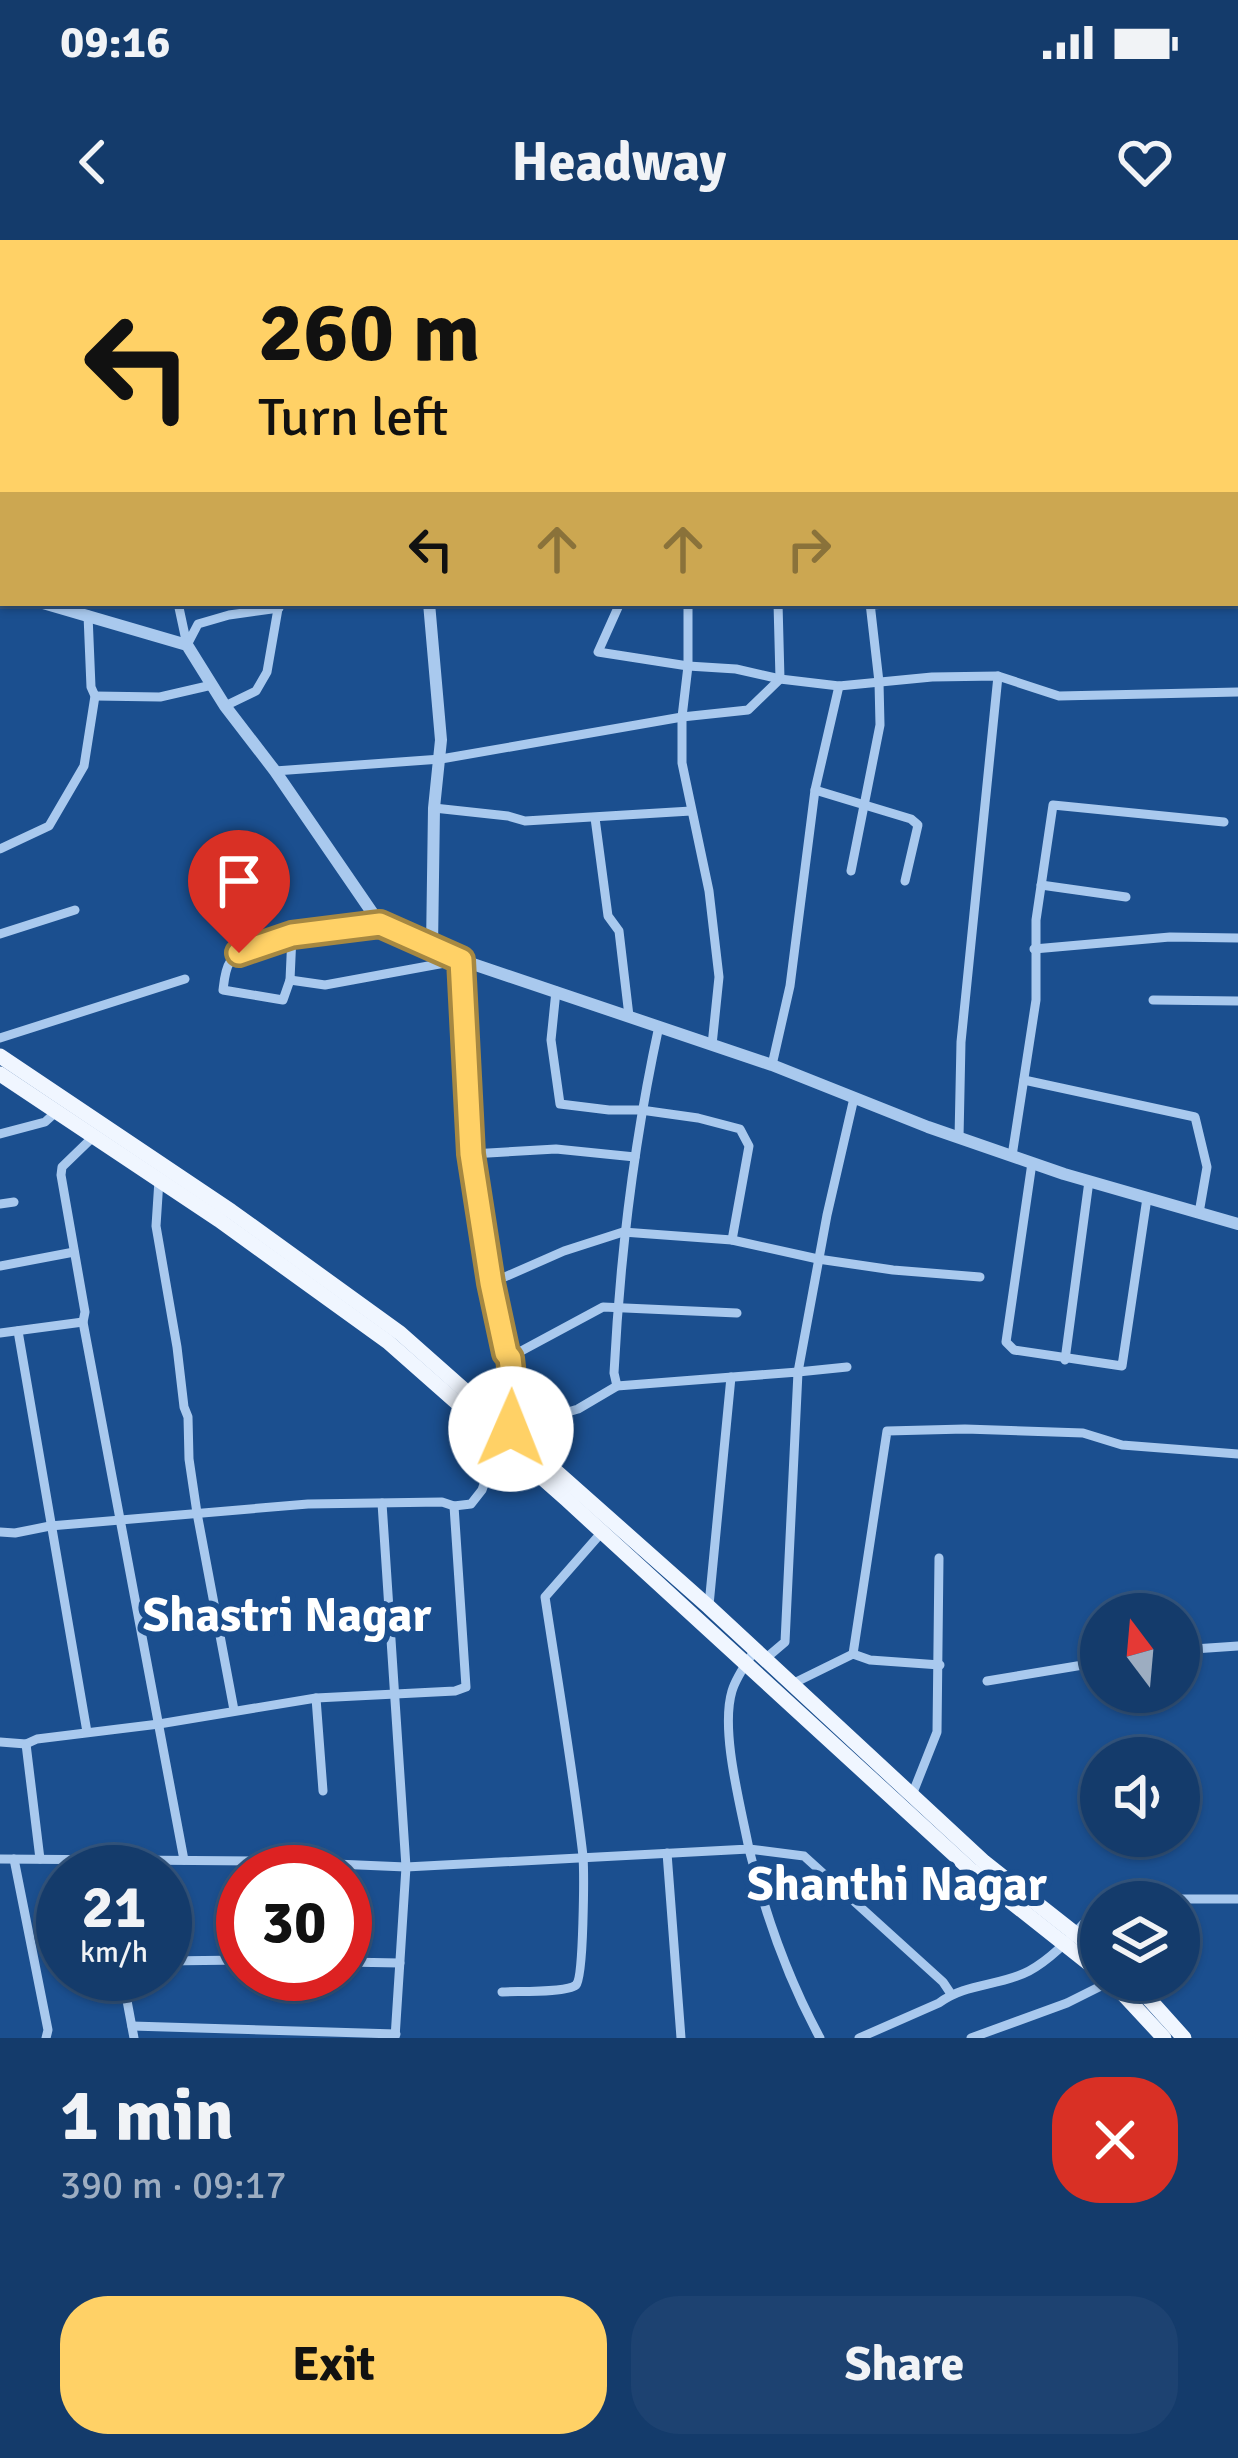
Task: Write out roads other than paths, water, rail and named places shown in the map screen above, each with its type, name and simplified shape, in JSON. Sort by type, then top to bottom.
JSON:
[{"type":"main road","points":[[0,1056],[231,1211],[400,1333],[602,1532],[792,1684],[1080,1950]]},
{"type":"main road","points":[[0,1074],[388,1342],[505,1434],[709,1607],[972,1871],[1080,1944]]},
{"type":"main road","points":[[1130,2001],[1164,2038]]},
{"type":"main road","points":[[1151,2001],[1184,2038]]},
{"type":"street","points":[[54,606],[187,645]]},
{"type":"street","points":[[179,606],[187,645],[224,706],[275,771],[380,924]]},
{"type":"street","points":[[187,645],[198,624],[274,606]]},
{"type":"street","points":[[224,706],[256,691],[267,672],[279,606]]},
{"type":"street","points":[[429,606],[441,759],[434,808],[432,947]]},
{"type":"street","points":[[618,606],[598,652],[839,686],[932,676],[998,676],[1059,696],[1238,692]]},
{"type":"street","points":[[688,606],[682,763],[709,891],[718,977],[712,1045]]},
{"type":"street","points":[[275,771],[441,759],[682,716],[748,710],[780,679],[778,606]]},
{"type":"street","points":[[850,871],[880,725],[870,606]]},
{"type":"street","points":[[0,849],[49,826],[84,766],[95,696],[88,615]]},
{"type":"street","points":[[959,1138],[961,1042],[998,676]]},
{"type":"street","points":[[95,696],[160,697],[212,686]]},
{"type":"street","points":[[772,1065],[790,986],[814,790],[839,686]]},
{"type":"street","points":[[814,790],[918,825],[904,881]]},
{"type":"street","points":[[1012,1156],[1036,1000],[1034,949],[1053,805],[1224,823]]},
{"type":"street","points":[[434,808],[525,821],[691,811]]},
{"type":"street","points":[[596,818],[608,916],[619,931],[629,1016]]},
{"type":"street","points":[[1041,885],[1126,897]]},
{"type":"street","points":[[0,934],[75,910]]},
{"type":"street","points":[[292,935],[290,980],[283,1000],[223,989],[230,962],[239,953],[292,935],[380,924],[461,960],[772,1065],[959,1138],[1238,1224]]},
{"type":"street","points":[[1034,949],[1170,937],[1238,938]]},
{"type":"street","points":[[290,980],[325,985],[461,960]]},
{"type":"street","points":[[0,1532],[308,1504],[442,1502],[454,1506],[470,1504],[482,1490],[505,1434],[514,1393],[471,1154],[461,960]]},
{"type":"street","points":[[0,1037],[185,979]]},
{"type":"street","points":[[556,991],[551,1040],[560,1104],[641,1110],[740,1129],[748,1146],[732,1240]]},
{"type":"street","points":[[1153,1000],[1238,1001]]},
{"type":"street","points":[[617,1386],[623,1232],[659,1026]]},
{"type":"street","points":[[1024,1080],[1195,1117],[1207,1167],[1199,1213]]},
{"type":"street","points":[[820,2038],[806,2014],[762,1900],[748,1849],[729,1713],[732,1689],[755,1657],[784,1642],[798,1372],[854,1098]]},
{"type":"street","points":[[0,1134],[44,1122],[56,1112]]},
{"type":"street","points":[[94,1136],[62,1167],[83,1322],[181,1845]]},
{"type":"street","points":[[471,1154],[556,1149],[634,1157]]},
{"type":"street","points":[[1031,1162],[1006,1342],[1014,1350],[1117,1367],[1123,1364],[1148,1198]]},
{"type":"street","points":[[159,1180],[156,1226],[188,1417],[197,1513],[234,1710]]},
{"type":"street","points":[[1064,1360],[1089,1181]]},
{"type":"street","points":[[0,1204],[14,1202]]},
{"type":"street","points":[[491,1283],[623,1232],[732,1240],[818,1259],[980,1277]]},
{"type":"street","points":[[0,1267],[74,1252]]},
{"type":"street","points":[[510,1358],[603,1307],[737,1313]]},
{"type":"street","points":[[0,1333],[83,1322]]},
{"type":"street","points":[[17,1330],[87,1732]]},
{"type":"street","points":[[505,1434],[578,1409],[617,1386],[847,1367]]},
{"type":"street","points":[[709,1607],[731,1377]]},
{"type":"street","points":[[853,1654],[886,1431],[1083,1433],[1123,1444],[1238,1454]]},
{"type":"street","points":[[127,2001],[133,2032],[395,2036],[406,1867],[382,1503]]},
{"type":"street","points":[[0,1742],[26,1744],[316,1698],[466,1687],[454,1506]]},
{"type":"street","points":[[502,1992],[560,1990],[578,1982],[583,1858],[545,1598],[602,1532]]},
{"type":"street","points":[[912,1795],[937,1732],[940,1558]]},
{"type":"street","points":[[1200,1649],[1238,1646]]},
{"type":"street","points":[[792,1684],[853,1654],[870,1660],[940,1665]]},
{"type":"street","points":[[987,1681],[1080,1666]]},
{"type":"street","points":[[316,1698],[323,1791]]},
{"type":"street","points":[[26,1744],[38,1845]]},
{"type":"street","points":[[192,1860],[406,1867],[748,1849],[804,1856],[951,1994]]},
{"type":"street","points":[[667,1853],[681,2038]]},
{"type":"street","points":[[0,1859],[36,1859]]},
{"type":"street","points":[[14,1859],[46,2038]]},
{"type":"street","points":[[1200,1899],[1238,1899]]},
{"type":"street","points":[[859,2038],[951,1994],[1028,1972],[1080,1928]]},
{"type":"street","points":[[372,1962],[400,1963]]},
{"type":"street","points":[[971,2038],[1080,1995]]},
{"type":"district","name":"Shastri Nagar","points":[[287,1614]]},
{"type":"district","name":"Shanthi Nagar","points":[[897,1883]]}]
